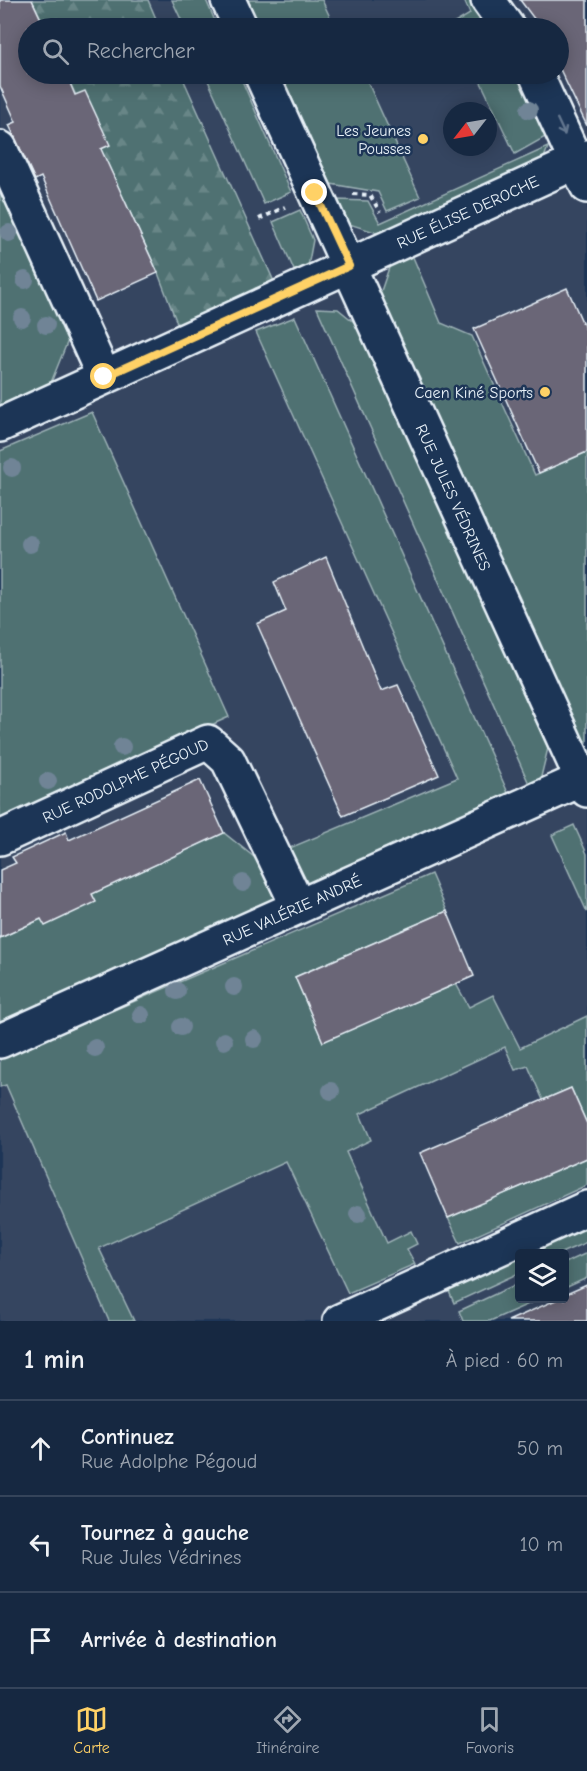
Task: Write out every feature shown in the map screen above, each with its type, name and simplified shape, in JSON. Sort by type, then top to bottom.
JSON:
[{"type":"street","points":[[228,0],[236,18]]},
{"type":"street","points":[[488,0],[501,18]]},
{"type":"street","name":"RUE JULES VÉDRINES","points":[[266,84],[585,782]]},
{"type":"street","points":[[541,84],[583,168]]},
{"type":"street","points":[[0,148],[104,377]]},
{"type":"street","name":"RUE ÉLISE DEROCHE","points":[[0,425],[349,266],[583,168]]},
{"type":"street","name":"RUE RODOLPHE PÉGOUD","points":[[0,838],[208,742],[228,760],[298,906]]},
{"type":"street","name":"RUE VALÉRIE ANDRÉ","points":[[0,1041],[298,906],[585,782]]},
{"type":"street","points":[[340,1321],[587,1208]]},
{"type":"path","points":[[259,219],[315,193],[370,195],[383,216]]},
{"type":"shaded area","points":[[0,0],[587,0],[587,1321],[0,1321]]},
{"type":"green space","points":[[32,0],[148,0],[156,18],[41,18]]},
{"type":"green space","points":[[172,0],[206,0],[214,18],[180,18]]},
{"type":"green space","points":[[247,0],[322,0],[330,18],[255,18]]},
{"type":"green space","points":[[464,0],[474,0],[486,18],[463,18],[470,14]]},
{"type":"green space","points":[[71,84],[185,84],[276,286],[180,331],[158,273]]},
{"type":"green space","points":[[210,84],[243,84],[291,192],[264,204]]},
{"type":"green space","points":[[286,84],[369,84],[420,197],[387,211],[378,192],[331,184]]},
{"type":"green space","points":[[482,84],[526,84],[547,136],[515,154],[497,116],[497,102],[490,102]]},
{"type":"green space","points":[[548,147],[541,166],[384,235],[349,224],[338,200],[368,201],[380,223]]},
{"type":"green space","points":[[0,179],[71,333],[50,385],[0,407]]},
{"type":"green space","points":[[300,210],[313,240],[307,272],[297,277],[273,222]]},
{"type":"green space","points":[[410,250],[441,323],[472,336],[535,475],[587,452],[587,742],[583,740],[380,294],[393,256]]},
{"type":"green space","points":[[317,308],[338,309],[359,326],[548,748],[540,781],[530,786]]},
{"type":"green space","points":[[295,317],[509,795],[0,1024],[0,938],[41,919],[95,902],[92,894],[224,833],[259,861],[457,778],[256,332]]},
{"type":"green space","points":[[92,412],[229,717],[0,819],[0,451]]},
{"type":"green space","points":[[574,825],[587,854],[587,912],[552,835]]},
{"type":"green space","points":[[431,874],[447,911],[295,977],[323,1041],[456,984],[469,1007],[493,995],[520,1048],[587,1016],[587,1124],[571,1088],[543,1100],[528,1066],[515,1070],[505,1047],[360,1114],[371,1140],[346,1152],[387,1243],[411,1231],[417,1244],[407,1249],[415,1264],[348,1293],[286,1162],[99,1248],[134,1321],[109,1321],[6,1085],[0,1087],[0,1059]]},
{"type":"green space","points":[[587,1158],[587,1185],[460,1243],[448,1218]]},
{"type":"green space","points":[[587,1225],[587,1242],[569,1250],[537,1249]]},
{"type":"green space","points":[[587,1253],[587,1278],[569,1286],[569,1261]]},
{"type":"green space","points":[[515,1258],[515,1275],[454,1303],[448,1289]]},
{"type":"green space","points":[[515,1285],[515,1303],[531,1303],[490,1321],[463,1321],[459,1311]]},
{"type":"building","points":[[0,0],[32,0],[40,18],[18,18],[18,84],[70,84],[75,95],[85,91],[110,145],[101,149],[158,273],[96,301],[41,177],[35,180],[9,125],[16,122],[0,86]]},
{"type":"building","points":[[520,0],[587,0],[587,126],[567,84],[569,84],[569,18],[534,18]]},
{"type":"building","name":"Caen Kiné Sports","points":[[567,288],[587,333],[587,452],[539,473],[474,329]]},
{"type":"building","points":[[326,557],[381,691],[398,685],[439,775],[343,816],[257,624],[286,611],[274,582]]},
{"type":"building","points":[[200,780],[224,833],[92,894],[96,902],[45,926],[41,919],[0,938],[0,870],[16,863],[12,857],[66,832],[69,840]]},
{"type":"building","points":[[447,911],[474,976],[323,1042],[295,977]]},
{"type":"building","points":[[571,1088],[587,1124],[587,1158],[448,1218],[420,1153]]},
{"type":"building","points":[[587,1285],[587,1321],[508,1321],[549,1303],[569,1303],[569,1293]]},
{"type":"place","name":"Les Jeunes Pousses","points":[[423,139]]},
{"type":"place","name":"Caen Kiné Sports","points":[[545,392]]},
{"type":"route","points":[[104,377],[349,266],[315,193]]}]
